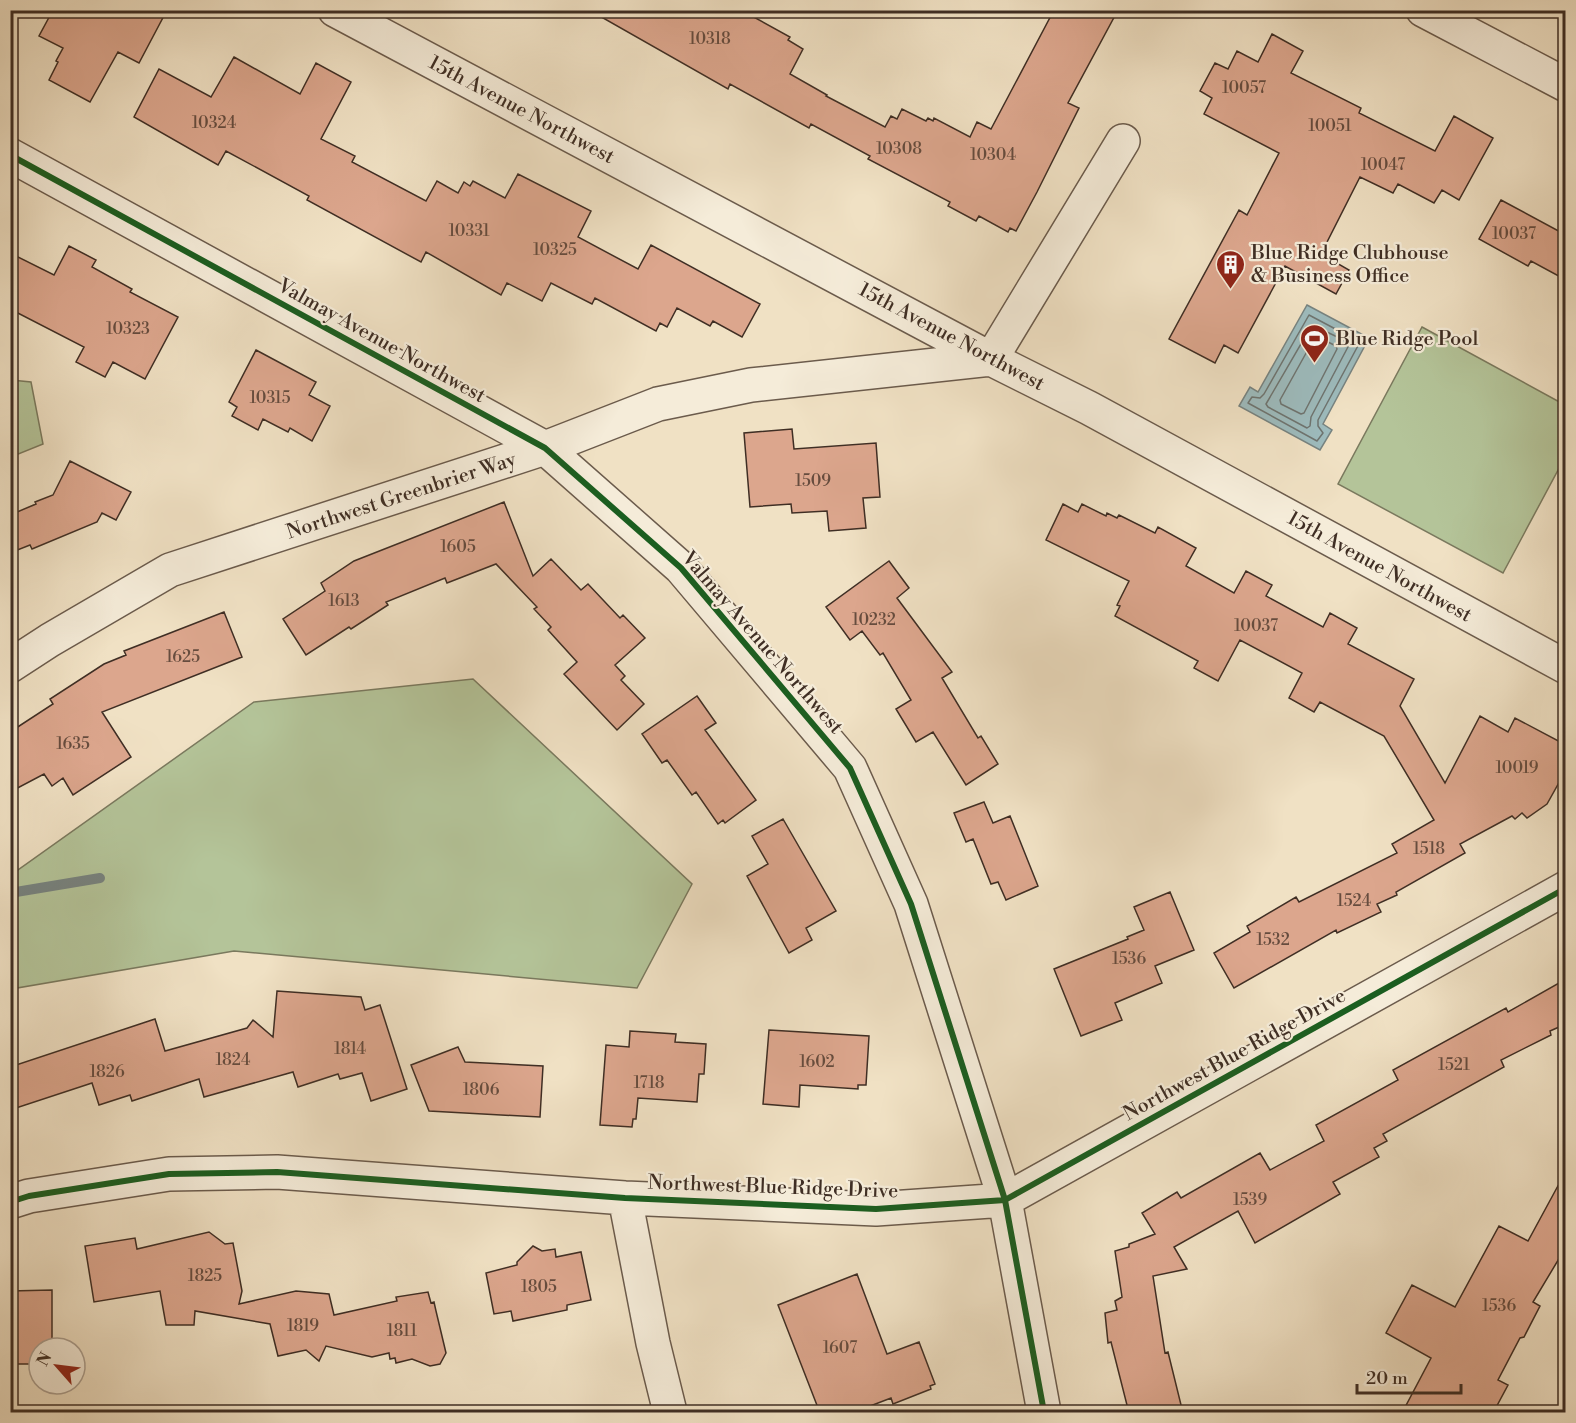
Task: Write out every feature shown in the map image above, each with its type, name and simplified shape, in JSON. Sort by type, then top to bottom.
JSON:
[{"type":"street","name":"15th Avenue Northwest","points":[[335,10],[1100,414],[1566,667]]},
{"type":"street","points":[[1423,10],[1566,86]]},
{"type":"street","points":[[992,359],[1123,141]]},
{"type":"street","name":"Valmay Avenue Northwest","points":[[10,155],[545,448],[681,568],[850,768],[911,904],[1005,1200],[1044,1413]]},
{"type":"street","name":"Northwest Greenbrier Way","points":[[10,666],[170,570],[545,448],[658,404],[751,385],[992,359]]},
{"type":"street","name":"Northwest Blue Ridge Drive","points":[[10,1202],[29,1196],[169,1174],[277,1172],[626,1198],[876,1209],[1005,1200],[1566,888]]},
{"type":"street","points":[[626,1198],[653,1342],[670,1413]]},
{"type":"green space","points":[[1422,327],[1565,405],[1565,457],[1503,573],[1338,484]]},
{"type":"green space","points":[[11,380],[31,382],[43,444],[11,457]]},
{"type":"green space","points":[[473,679],[692,884],[637,988],[234,951],[11,989],[11,875],[254,702]]},
{"type":"water","name":"Blue Ridge Pool","points":[[1307,305],[1369,338],[1323,424],[1332,430],[1320,450],[1239,406],[1250,387],[1258,392]]},
{"type":"building","points":[[53,10],[167,10],[139,63],[118,52],[90,102],[49,80],[63,48],[39,36]]},
{"type":"building","points":[[589,10],[741,10],[790,37],[788,40],[803,49],[790,74],[826,96],[885,127],[891,116],[897,119],[902,109],[926,121],[928,118],[933,121],[934,118],[970,137],[977,122],[991,129],[1054,10],[1118,10],[1068,103],[1079,108],[1016,231],[1010,228],[1008,232],[979,216],[976,221],[948,206],[950,202],[868,159],[870,156],[811,124],[809,128],[730,84],[728,89]]},
{"type":"building","points":[[1272,34],[1303,51],[1291,73],[1361,108],[1359,113],[1435,151],[1454,116],[1493,138],[1459,200],[1442,190],[1434,203],[1398,184],[1393,193],[1360,177],[1321,254],[1349,270],[1336,294],[1285,266],[1238,353],[1224,345],[1215,363],[1169,339],[1239,210],[1247,215],[1279,153],[1204,114],[1212,98],[1200,91],[1215,63],[1228,69],[1237,51],[1258,62]]},
{"type":"building","points":[[234,57],[300,94],[316,63],[351,82],[321,139],[355,156],[352,162],[426,201],[437,181],[458,193],[464,182],[470,186],[473,181],[505,198],[518,174],[591,211],[578,237],[638,269],[651,245],[760,304],[742,337],[713,321],[710,326],[677,308],[667,327],[660,323],[656,331],[595,298],[592,304],[551,283],[542,301],[507,283],[501,295],[426,252],[421,262],[307,200],[309,196],[226,151],[218,165],[134,117],[159,69],[211,97]]},
{"type":"building","points":[[1501,200],[1566,235],[1566,280],[1531,261],[1528,266],[1479,239]]},
{"type":"building","points":[[69,246],[96,260],[92,267],[132,289],[130,292],[178,317],[145,379],[113,362],[105,377],[76,362],[84,347],[10,309],[10,253],[54,275]]},
{"type":"building","points":[[256,350],[316,382],[309,395],[330,406],[312,441],[290,428],[288,432],[263,419],[258,430],[232,416],[237,407],[229,402]]},
{"type":"building","points":[[792,429],[794,449],[876,443],[880,497],[863,498],[866,528],[829,531],[827,511],[792,513],[791,504],[750,507],[744,433]]},
{"type":"building","points":[[70,461],[131,492],[116,520],[102,513],[97,522],[32,549],[30,545],[10,553],[10,515],[53,495]]},
{"type":"building","points":[[504,502],[533,576],[551,559],[581,590],[588,584],[620,618],[623,615],[645,638],[615,665],[625,676],[621,680],[644,704],[617,730],[564,674],[577,662],[548,630],[551,627],[534,609],[537,607],[496,564],[447,583],[445,578],[386,602],[388,605],[306,655],[283,619],[325,591],[321,583],[354,561]]},
{"type":"building","points":[[1063,504],[1078,512],[1082,504],[1106,516],[1107,513],[1117,518],[1119,515],[1155,533],[1158,527],[1196,548],[1186,566],[1234,593],[1246,571],[1272,585],[1266,596],[1323,627],[1330,613],[1357,628],[1348,644],[1414,679],[1400,706],[1445,783],[1480,716],[1508,732],[1515,718],[1566,745],[1566,770],[1547,804],[1527,818],[1522,813],[1515,819],[1512,816],[1460,844],[1465,853],[1396,892],[1397,895],[1377,904],[1381,912],[1337,933],[1336,930],[1234,988],[1214,953],[1250,932],[1247,926],[1296,897],[1299,902],[1397,853],[1392,844],[1434,820],[1384,736],[1320,702],[1314,712],[1289,698],[1302,673],[1240,640],[1218,681],[1194,668],[1198,661],[1115,616],[1120,606],[1117,605],[1129,581],[1046,540]]},
{"type":"building","points":[[889,561],[909,588],[897,598],[952,672],[942,678],[978,738],[981,736],[998,764],[966,785],[933,732],[916,742],[896,709],[911,700],[883,653],[880,655],[862,631],[850,640],[826,607]]},
{"type":"building","points":[[224,612],[242,657],[102,712],[131,757],[73,795],[63,778],[52,786],[44,774],[10,792],[10,732],[53,704],[50,699],[104,664],[126,655],[124,651]]},
{"type":"building","points":[[697,696],[716,723],[705,730],[756,800],[725,823],[723,820],[718,824],[696,792],[692,795],[667,760],[662,763],[642,734]]},
{"type":"building","points":[[984,802],[993,823],[1010,816],[1038,886],[1006,900],[998,882],[991,884],[973,839],[966,842],[954,813]]},
{"type":"building","points":[[783,819],[836,911],[806,928],[812,940],[789,953],[747,876],[768,864],[752,836]]},
{"type":"building","points":[[1170,892],[1194,950],[1155,966],[1162,983],[1115,1003],[1122,1020],[1081,1036],[1054,969],[1128,939],[1127,937],[1144,930],[1134,907]]},
{"type":"building","points":[[1566,979],[1566,1024],[1550,1031],[1551,1035],[1501,1060],[1504,1067],[1383,1134],[1387,1141],[1374,1148],[1379,1157],[1333,1182],[1340,1194],[1255,1243],[1238,1211],[1174,1247],[1187,1269],[1153,1276],[1165,1353],[1168,1352],[1183,1413],[1129,1413],[1111,1342],[1108,1343],[1105,1313],[1117,1310],[1115,1301],[1122,1297],[1115,1251],[1155,1234],[1142,1213],[1177,1192],[1181,1198],[1260,1153],[1270,1170],[1324,1141],[1316,1125],[1398,1080],[1393,1070],[1506,1008],[1508,1012]]},
{"type":"building","points":[[277,991],[361,997],[365,1010],[380,1005],[407,1089],[371,1101],[362,1073],[340,1079],[338,1074],[298,1087],[293,1072],[204,1097],[199,1079],[132,1101],[130,1095],[99,1105],[92,1083],[10,1110],[10,1067],[155,1019],[165,1051],[247,1028],[253,1020],[273,1037]]},
{"type":"building","points":[[769,1030],[869,1036],[866,1085],[858,1085],[858,1089],[800,1085],[799,1107],[763,1104]]},
{"type":"building","points":[[630,1031],[676,1034],[675,1042],[706,1044],[704,1074],[699,1074],[697,1102],[638,1098],[636,1119],[633,1119],[632,1127],[600,1125],[606,1045],[629,1047]]},
{"type":"building","points":[[458,1047],[465,1062],[543,1066],[540,1117],[429,1111],[411,1065]]},
{"type":"building","points":[[1566,1171],[1566,1247],[1533,1302],[1540,1306],[1498,1380],[1508,1385],[1493,1413],[1402,1413],[1431,1358],[1386,1333],[1412,1285],[1455,1307],[1499,1226],[1528,1241]]},
{"type":"building","points":[[209,1232],[225,1244],[233,1243],[242,1291],[239,1304],[296,1291],[329,1294],[334,1315],[397,1301],[396,1297],[428,1292],[431,1303],[434,1302],[446,1353],[440,1364],[430,1366],[412,1359],[396,1363],[395,1358],[390,1359],[389,1353],[372,1357],[326,1346],[319,1361],[306,1350],[278,1356],[270,1324],[195,1311],[194,1325],[166,1325],[160,1291],[94,1302],[85,1246],[135,1238],[137,1249]]},
{"type":"building","points":[[533,1246],[542,1251],[555,1249],[556,1257],[581,1252],[591,1300],[567,1305],[567,1310],[513,1321],[511,1311],[494,1314],[486,1273],[517,1265],[517,1262]]},
{"type":"building","points":[[857,1274],[887,1354],[919,1342],[935,1384],[930,1386],[931,1389],[893,1404],[891,1398],[852,1413],[820,1413],[778,1305]]},
{"type":"building","points":[[52,1290],[52,1336],[27,1336],[27,1364],[13,1364],[13,1360],[10,1360],[10,1291]]},
{"type":"waterway","points":[[10,893],[100,878]]},
{"type":"cycle path","points":[[10,155],[545,448],[681,568],[850,768],[911,904],[1005,1200],[1044,1412]]},
{"type":"cycle path","points":[[10,1202],[29,1196],[169,1174],[277,1172],[625,1198],[876,1209],[1005,1200],[1566,888]]},
{"type":"place","name":"Blue Ridge Clubhouse & Business Office","points":[[1230,290]]},
{"type":"place","name":"Blue Ridge Pool","points":[[1315,364]]}]
